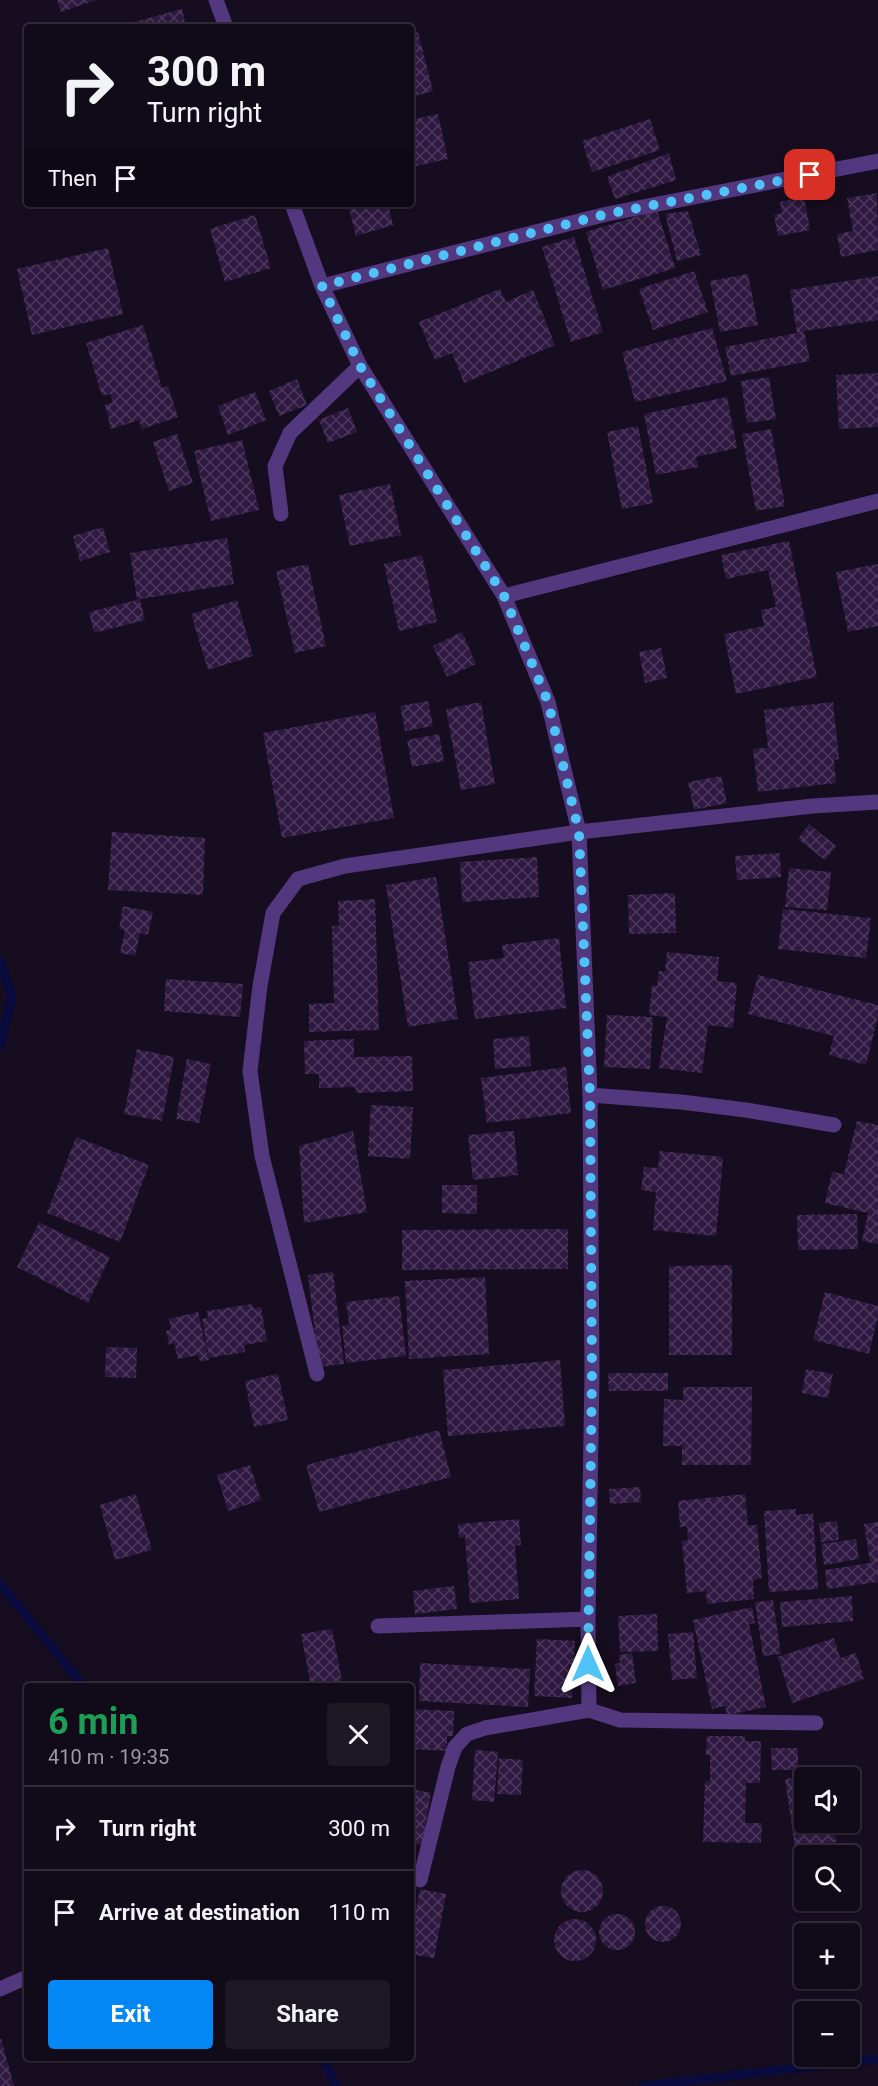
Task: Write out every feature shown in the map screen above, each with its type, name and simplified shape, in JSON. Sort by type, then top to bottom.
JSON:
[{"type":"street","points":[[216,0],[225,24]]},
{"type":"street","points":[[322,286],[607,214],[878,161]]},
{"type":"street","points":[[293,207],[322,286],[360,366],[504,596],[548,702],[579,832],[590,1095],[592,1373],[588,1619],[589,1710]]},
{"type":"street","points":[[281,514],[275,466],[290,433],[360,366]]},
{"type":"street","points":[[504,596],[878,501]]},
{"type":"street","points":[[317,1374],[262,1156],[250,1071],[260,986],[273,913],[298,879],[345,866],[579,832],[813,806],[878,802]]},
{"type":"street","points":[[590,1095],[681,1102],[834,1125]]},
{"type":"street","points":[[378,1626],[588,1619]]},
{"type":"street","points":[[420,1880],[448,1767],[455,1747],[467,1734],[485,1728],[589,1710],[620,1720],[816,1723]]},
{"type":"street","points":[[0,1989],[24,1978]]},
{"type":"building","points":[[57,0],[96,0],[61,12]]},
{"type":"building","points":[[182,9],[185,24],[127,24]]},
{"type":"building","points":[[418,32],[433,91],[414,96],[414,33]]},
{"type":"building","points":[[438,114],[448,159],[414,166],[414,119]]},
{"type":"building","points":[[650,119],[660,150],[592,172],[582,141]]},
{"type":"building","points":[[669,153],[676,180],[615,199],[607,177]]},
{"type":"building","points":[[877,193],[878,250],[841,257],[837,234],[853,231],[847,198]]},
{"type":"building","points":[[804,197],[810,230],[778,236],[774,215],[782,213],[780,202]]},
{"type":"building","points":[[349,207],[389,207],[393,225],[356,236]]},
{"type":"building","points":[[657,210],[675,268],[603,290],[586,232]]},
{"type":"building","points":[[688,211],[701,255],[677,261],[665,214]]},
{"type":"building","points":[[255,215],[271,268],[225,282],[210,229]]},
{"type":"building","points":[[574,237],[603,332],[571,342],[542,247]]},
{"type":"building","points":[[108,248],[123,314],[32,335],[17,269]]},
{"type":"building","points":[[694,271],[708,312],[653,330],[639,289]]},
{"type":"building","points":[[748,274],[758,325],[720,332],[710,281]]},
{"type":"building","points":[[878,276],[878,320],[804,331],[810,361],[731,376],[725,347],[797,333],[790,290]]},
{"type":"building","points":[[500,289],[506,302],[533,290],[555,345],[464,383],[452,353],[435,360],[419,322]]},
{"type":"building","points":[[143,325],[162,388],[168,386],[178,417],[142,429],[139,420],[111,429],[105,405],[113,402],[110,394],[102,396],[86,343]]},
{"type":"building","points":[[712,328],[727,381],[635,402],[622,352]]},
{"type":"building","points":[[878,373],[878,427],[839,429],[836,375]]},
{"type":"building","points":[[769,377],[776,419],[747,423],[741,381]]},
{"type":"building","points":[[297,379],[307,405],[279,416],[269,391]]},
{"type":"building","points":[[255,392],[266,420],[228,435],[218,406]]},
{"type":"building","points":[[727,397],[737,448],[696,457],[698,467],[656,475],[644,414]]},
{"type":"building","points":[[348,408],[357,432],[328,443],[319,420]]},
{"type":"building","points":[[638,426],[653,503],[622,509],[607,432]]},
{"type":"building","points":[[771,429],[785,506],[756,511],[742,434]]},
{"type":"building","points":[[177,434],[193,483],[169,491],[153,442]]},
{"type":"building","points":[[242,440],[259,510],[211,521],[194,451]]},
{"type":"building","points":[[390,484],[401,535],[350,546],[339,495]]},
{"type":"building","points":[[103,527],[110,552],[80,561],[73,536]]},
{"type":"building","points":[[227,538],[234,584],[140,599],[145,620],[94,633],[89,612],[137,600],[130,553]]},
{"type":"building","points":[[789,541],[817,677],[736,694],[724,634],[764,626],[761,610],[776,607],[768,570],[726,579],[721,555]]},
{"type":"building","points":[[422,555],[437,622],[399,631],[384,564]]},
{"type":"building","points":[[308,564],[326,646],[295,653],[276,571]]},
{"type":"building","points":[[878,564],[878,626],[848,632],[836,572]]},
{"type":"building","points":[[237,600],[253,656],[208,670],[191,614]]},
{"type":"building","points":[[462,632],[476,664],[447,677],[433,646]]},
{"type":"building","points":[[661,648],[667,678],[645,683],[639,652]]},
{"type":"building","points":[[428,701],[433,726],[405,731],[400,706]]},
{"type":"building","points":[[481,702],[495,784],[461,790],[446,709]]},
{"type":"building","points":[[833,702],[839,759],[834,760],[836,783],[758,792],[753,749],[768,748],[764,710]]},
{"type":"building","points":[[375,712],[394,818],[282,838],[263,733]]},
{"type":"building","points":[[439,734],[444,761],[412,767],[407,740]]},
{"type":"building","points":[[721,776],[727,803],[694,810],[688,782]]},
{"type":"building","points":[[809,824],[836,846],[825,860],[798,839]]},
{"type":"building","points":[[112,832],[205,838],[203,895],[108,890]]},
{"type":"building","points":[[780,853],[781,877],[737,880],[735,856]]},
{"type":"building","points":[[537,857],[539,897],[462,902],[460,862]]},
{"type":"building","points":[[789,868],[831,872],[827,910],[785,907]]},
{"type":"building","points":[[436,877],[458,1019],[408,1027],[386,885]]},
{"type":"building","points":[[675,893],[676,933],[629,934],[628,895]]},
{"type":"building","points":[[375,899],[379,1030],[309,1032],[309,1004],[334,1003],[332,926],[339,926],[338,901]]},
{"type":"building","points":[[123,906],[153,912],[148,935],[140,933],[135,956],[120,953],[125,930],[119,929]]},
{"type":"building","points":[[783,909],[871,918],[866,958],[778,949]]},
{"type":"building","points":[[559,938],[566,1008],[475,1019],[468,962],[504,958],[502,945]]},
{"type":"building","points":[[667,952],[719,957],[717,981],[737,983],[733,1028],[708,1025],[702,1073],[659,1068],[667,1017],[649,1015],[652,985],[657,986],[659,971],[665,972]]},
{"type":"building","points":[[758,975],[878,1005],[878,1016],[866,1065],[829,1055],[834,1036],[748,1014]]},
{"type":"building","points":[[166,979],[243,984],[240,1017],[164,1011]]},
{"type":"building","points":[[607,1015],[653,1017],[650,1069],[604,1067]]},
{"type":"building","points":[[529,1036],[531,1066],[495,1069],[493,1039]]},
{"type":"building","points":[[354,1039],[354,1057],[412,1056],[413,1091],[356,1093],[355,1087],[319,1088],[319,1074],[305,1074],[304,1041]]},
{"type":"building","points":[[137,1049],[174,1057],[162,1121],[124,1114]]},
{"type":"building","points":[[187,1059],[211,1064],[199,1123],[176,1119]]},
{"type":"building","points":[[566,1067],[571,1113],[487,1123],[481,1078]]},
{"type":"building","points":[[371,1105],[413,1107],[410,1159],[368,1156]]},
{"type":"building","points":[[857,1121],[878,1125],[878,1244],[862,1241],[868,1213],[825,1203],[832,1172],[844,1174]]},
{"type":"building","points":[[353,1131],[367,1212],[304,1223],[299,1146]]},
{"type":"building","points":[[514,1131],[518,1175],[473,1180],[468,1135]]},
{"type":"building","points":[[76,1137],[149,1165],[120,1242],[47,1213]]},
{"type":"building","points":[[660,1151],[723,1157],[716,1236],[653,1230],[656,1192],[641,1190],[644,1167],[658,1168]]},
{"type":"building","points":[[442,1185],[477,1185],[477,1214],[442,1213]]},
{"type":"building","points":[[857,1214],[858,1249],[798,1250],[797,1215]]},
{"type":"building","points":[[39,1222],[110,1257],[88,1303],[17,1267]]},
{"type":"building","points":[[568,1229],[568,1269],[402,1270],[402,1230]]},
{"type":"building","points":[[732,1265],[732,1355],[669,1355],[669,1266]]},
{"type":"building","points":[[333,1272],[344,1364],[319,1367],[308,1275]]},
{"type":"building","points":[[485,1277],[489,1354],[409,1359],[405,1281]]},
{"type":"building","points":[[825,1292],[878,1306],[878,1316],[869,1354],[813,1340]]},
{"type":"building","points":[[399,1296],[406,1356],[346,1363],[342,1326],[349,1324],[346,1302]]},
{"type":"building","points":[[252,1304],[253,1308],[261,1307],[267,1341],[244,1345],[245,1352],[209,1358],[202,1319],[208,1318],[207,1311]]},
{"type":"building","points":[[198,1312],[209,1360],[200,1362],[198,1355],[178,1359],[174,1343],[169,1345],[166,1331],[171,1330],[169,1319]]},
{"type":"building","points":[[106,1347],[137,1348],[136,1378],[105,1377]]},
{"type":"building","points":[[560,1360],[565,1426],[448,1436],[443,1370]]},
{"type":"building","points":[[806,1369],[833,1374],[828,1398],[802,1393]]},
{"type":"building","points":[[608,1373],[668,1373],[668,1391],[609,1391]]},
{"type":"building","points":[[278,1374],[288,1420],[254,1427],[245,1381]]},
{"type":"building","points":[[683,1387],[752,1387],[751,1465],[682,1465],[682,1446],[663,1446],[664,1399],[683,1400]]},
{"type":"building","points":[[439,1430],[451,1477],[319,1512],[306,1465]]},
{"type":"building","points":[[250,1465],[261,1500],[228,1511],[217,1475]]},
{"type":"building","points":[[640,1487],[641,1502],[610,1504],[609,1489]]},
{"type":"building","points":[[136,1494],[152,1550],[115,1560],[100,1505]]},
{"type":"building","points":[[745,1494],[748,1525],[757,1525],[762,1578],[753,1580],[754,1599],[707,1604],[706,1591],[687,1593],[682,1541],[688,1540],[687,1526],[680,1527],[678,1501]]},
{"type":"building","points":[[796,1509],[796,1515],[813,1513],[818,1589],[769,1592],[764,1511]]},
{"type":"building","points":[[519,1519],[521,1545],[515,1546],[519,1599],[470,1603],[465,1537],[459,1538],[458,1524]]},
{"type":"building","points":[[837,1521],[839,1540],[821,1542],[819,1523]]},
{"type":"building","points":[[878,1522],[878,1582],[827,1589],[825,1570],[870,1563],[864,1524]]},
{"type":"building","points":[[856,1539],[859,1559],[824,1565],[821,1544]]},
{"type":"building","points":[[454,1586],[457,1609],[415,1614],[413,1591]]},
{"type":"building","points":[[852,1596],[853,1621],[782,1627],[780,1602]]},
{"type":"building","points":[[773,1600],[781,1654],[763,1656],[755,1602]]},
{"type":"building","points":[[752,1607],[755,1623],[749,1624],[766,1707],[727,1715],[725,1706],[712,1709],[693,1620]]},
{"type":"building","points":[[657,1614],[658,1651],[620,1652],[618,1616]]},
{"type":"building","points":[[332,1629],[342,1683],[310,1683],[301,1634]]},
{"type":"building","points":[[693,1632],[697,1678],[672,1680],[668,1634]]},
{"type":"building","points":[[834,1638],[840,1658],[856,1653],[864,1679],[792,1703],[778,1657]]},
{"type":"building","points":[[537,1639],[575,1641],[572,1698],[534,1696]]},
{"type":"building","points":[[632,1653],[636,1683],[618,1686],[615,1664],[620,1663],[619,1655]]},
{"type":"building","points":[[420,1663],[530,1669],[528,1707],[419,1701]]},
{"type":"building","points":[[414,1709],[454,1711],[453,1736],[447,1736],[447,1751],[414,1749]]},
{"type":"building","points":[[707,1736],[745,1736],[745,1741],[761,1741],[760,1783],[746,1783],[745,1823],[762,1823],[761,1843],[703,1842],[705,1781],[710,1781],[710,1755],[706,1755]]},
{"type":"building","points":[[771,1748],[798,1748],[798,1767],[794,1767],[794,1770],[772,1770]]},
{"type":"building","points":[[475,1750],[498,1752],[494,1802],[472,1800]]},
{"type":"building","points":[[499,1758],[523,1760],[521,1795],[497,1794]]},
{"type":"building","points":[[794,1778],[794,1833],[835,1833],[836,1842],[795,1845],[785,1779]]},
{"type":"building","points":[[414,1790],[431,1793],[422,1845],[414,1844]]},
{"type":"building","points":[[582,1870],[597,1876],[603,1891],[597,1906],[582,1912],[567,1906],[561,1891],[567,1876]]},
{"type":"building","points":[[420,1889],[446,1894],[434,1958],[414,1955],[415,1915]]},
{"type":"building","points":[[663,1906],[676,1911],[681,1924],[676,1937],[663,1942],[650,1937],[645,1924],[650,1911]]},
{"type":"building","points":[[617,1914],[630,1919],[635,1932],[630,1945],[617,1950],[604,1945],[599,1932],[604,1919]]},
{"type":"building","points":[[575,1919],[583,1920],[590,1925],[595,1932],[595,1948],[590,1955],[583,1960],[575,1961],[567,1960],[560,1955],[555,1948],[554,1940],[555,1932],[560,1925],[567,1920]]},
{"type":"building","points":[[1,2039],[14,2086],[0,2086]]},
{"type":"waterway","points":[[0,961],[12,997],[0,1045]]},
{"type":"waterway","points":[[0,1584],[82,1683]]},
{"type":"waterway","points":[[643,2086],[878,2059]]},
{"type":"waterway","points":[[324,2061],[336,2086]]},
{"type":"route","points":[[588,1664],[592,1373],[590,1095],[579,832],[548,702],[504,596],[360,366],[322,286],[607,214],[810,175]]}]
